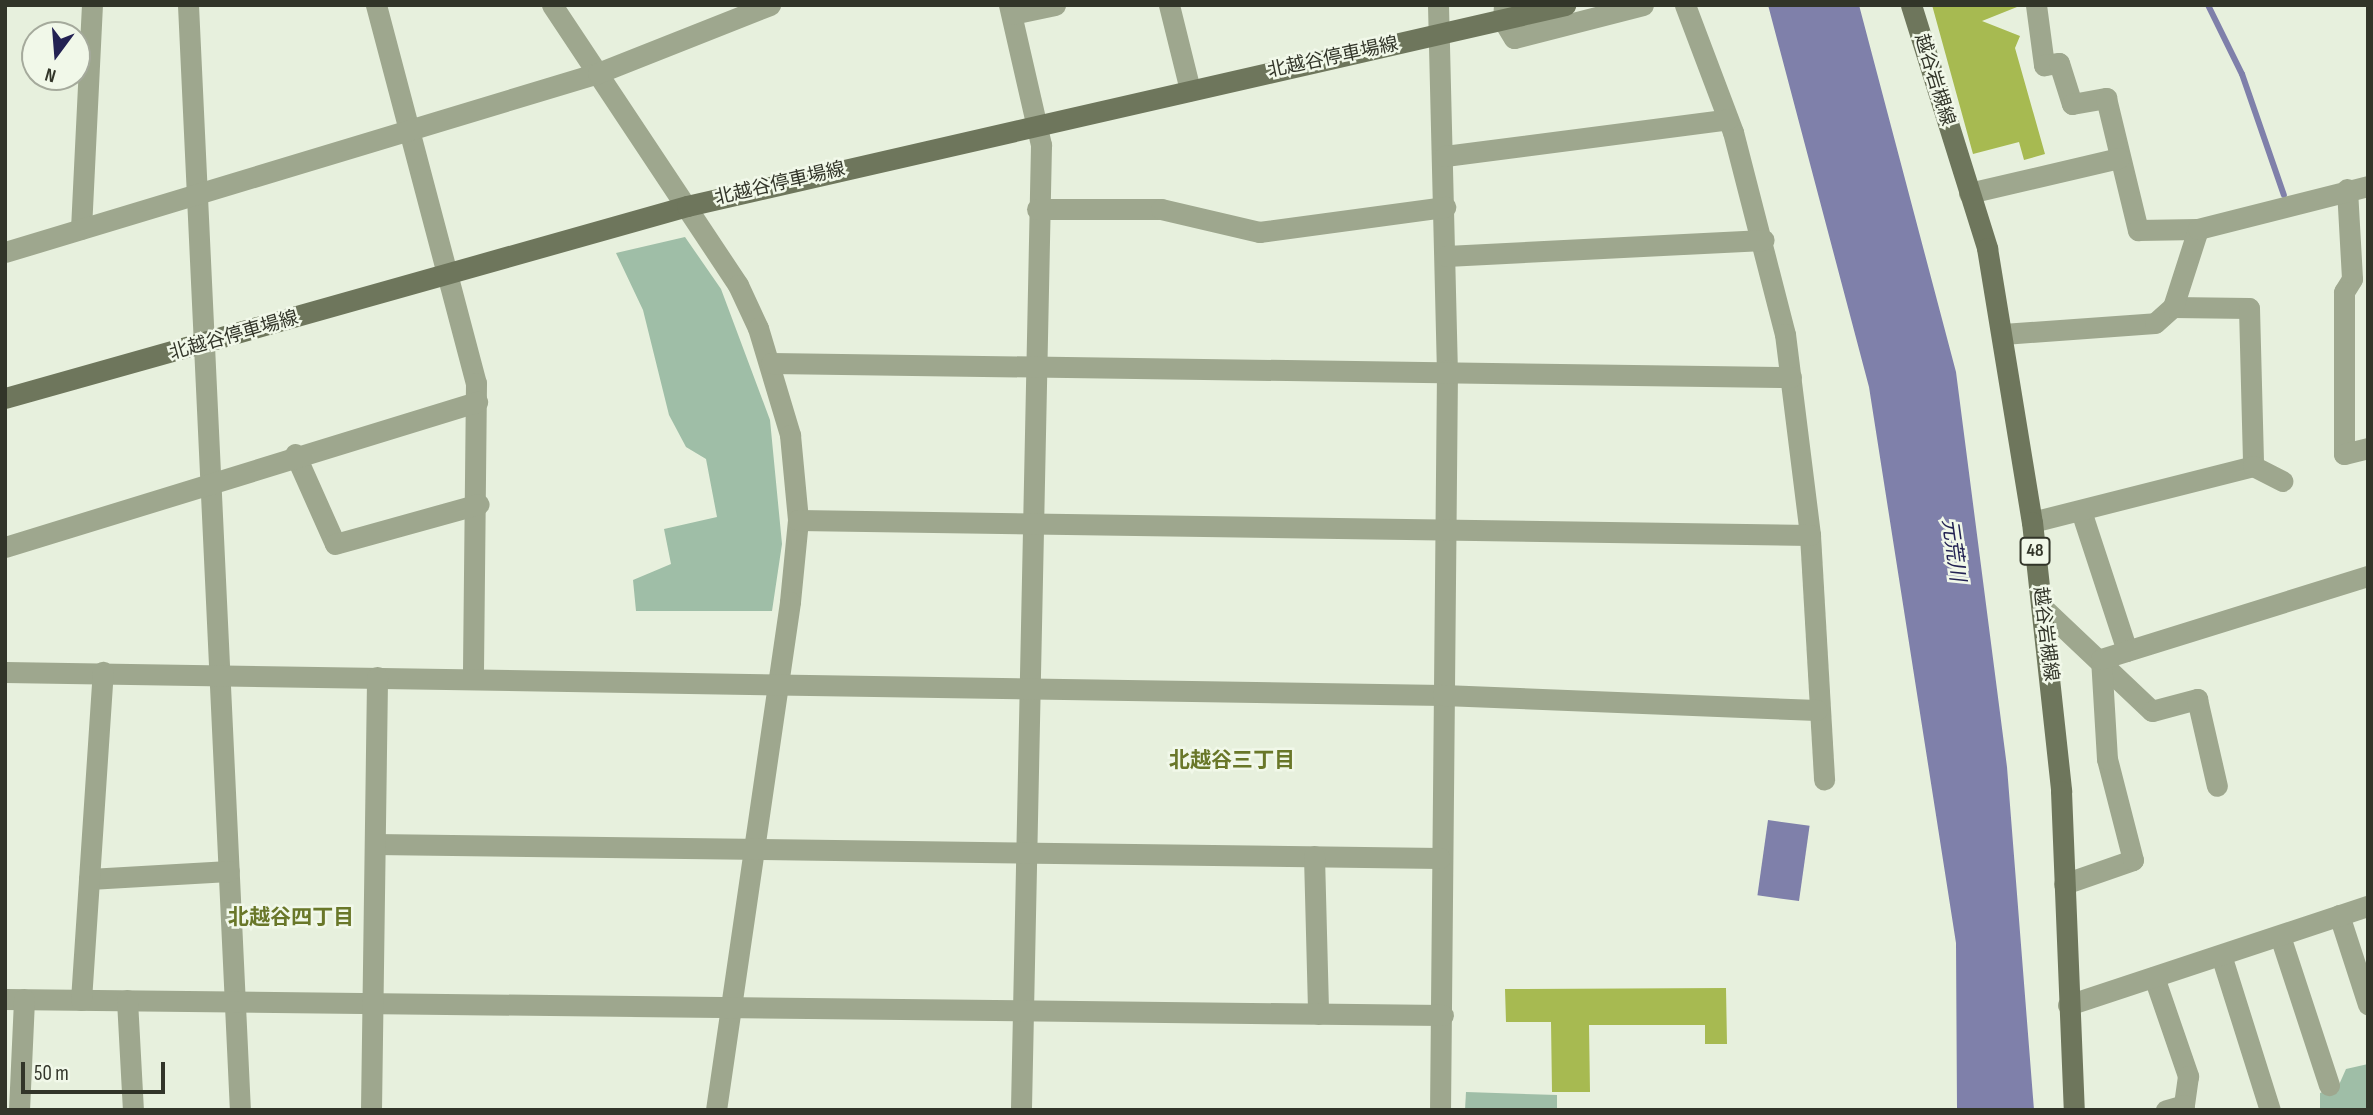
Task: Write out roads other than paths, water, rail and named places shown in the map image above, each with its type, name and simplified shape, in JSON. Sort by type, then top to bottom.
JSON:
[{"type":"main road","name":"北越谷停車場線","points":[[5,398],[205,344],[687,206],[1040,123],[1444,34],[1503,13],[1565,5]]},
{"type":"main road","name":"越谷岩槻線","points":[[1912,5],[1987,248],[2032,522],[2043,608],[2064,884],[2074,1110]]},
{"type":"street","points":[[81,229],[92,5]]},
{"type":"street","points":[[188,5],[240,1110]]},
{"type":"street","points":[[376,5],[447,275],[477,402],[479,504],[473,679]]},
{"type":"street","points":[[552,5],[738,285],[771,363],[790,435],[798,520],[778,683],[716,1110]]},
{"type":"street","points":[[5,252],[598,72],[770,5]]},
{"type":"street","points":[[1021,1110],[1040,123],[1010,10],[1055,5]]},
{"type":"street","points":[[1169,5],[1190,90]]},
{"type":"street","points":[[1438,5],[1444,34],[1447,370],[1440,858],[1443,1015],[1440,1110]]},
{"type":"street","points":[[1503,13],[1514,38],[1643,5]]},
{"type":"street","points":[[1685,5],[1728,119],[1763,240],[1791,377],[1810,535],[1817,710],[1824,780]]},
{"type":"street","points":[[2036,5],[2044,65],[2059,64],[2072,104],[2106,98],[2138,230],[2198,229],[2357,188],[2352,279],[2344,292],[2344,454],[2368,448]]},
{"type":"street","points":[[1445,156],[1728,119]]},
{"type":"street","points":[[1969,193],[2119,158]]},
{"type":"street","points":[[1037,209],[1161,209],[1259,232],[1446,207]]},
{"type":"street","points":[[2003,334],[2155,323],[2173,307],[2198,229]]},
{"type":"street","points":[[1446,256],[1763,240]]},
{"type":"street","points":[[2344,292],[2368,291]]},
{"type":"street","points":[[2173,307],[2249,308],[2253,466]]},
{"type":"street","points":[[771,363],[1037,363],[1791,377]]},
{"type":"street","points":[[5,547],[295,454],[477,402]]},
{"type":"street","points":[[295,454],[335,544],[479,504]]},
{"type":"street","points":[[2032,522],[2082,514],[2253,466],[2282,481]]},
{"type":"street","points":[[2082,514],[2127,651]]},
{"type":"street","points":[[798,520],[1810,535]]},
{"type":"street","points":[[2101,659],[2368,576]]},
{"type":"street","points":[[2043,608],[2101,659],[2152,711],[2197,699],[2217,786]]},
{"type":"street","points":[[2064,884],[2133,860],[2107,759],[2101,659]]},
{"type":"street","points":[[5,672],[1443,695],[1817,710]]},
{"type":"street","points":[[81,1000],[103,672]]},
{"type":"street","points":[[372,1110],[377,677]]},
{"type":"street","points":[[375,844],[1440,858]]},
{"type":"street","points":[[1314,856],[1318,1014]]},
{"type":"street","points":[[89,878],[229,871]]},
{"type":"street","points":[[2068,1005],[2368,906]]},
{"type":"street","points":[[2339,915],[2368,1004]]},
{"type":"street","points":[[2280,936],[2329,1085]]},
{"type":"street","points":[[2221,955],[2270,1110]]},
{"type":"street","points":[[2154,976],[2188,1076],[2184,1105],[2166,1110]]},
{"type":"street","points":[[19,1110],[15,999],[1443,1015]]},
{"type":"street","points":[[128,1000],[133,1110]]},
{"type":"water","name":"元荒川","points":[[1768,5],[1859,5],[1956,372],[2007,767],[2034,1110],[1957,1110],[1956,943],[1869,387]]},
{"type":"water","points":[[1768,820],[1810,826],[1799,901],[1757,895]]},
{"type":"waterway","points":[[2208,5],[2242,74],[2284,195]]},
{"type":"district","name":"北越谷三丁目","points":[[1232,761]]},
{"type":"district","name":"北越谷四丁目","points":[[291,918]]}]
